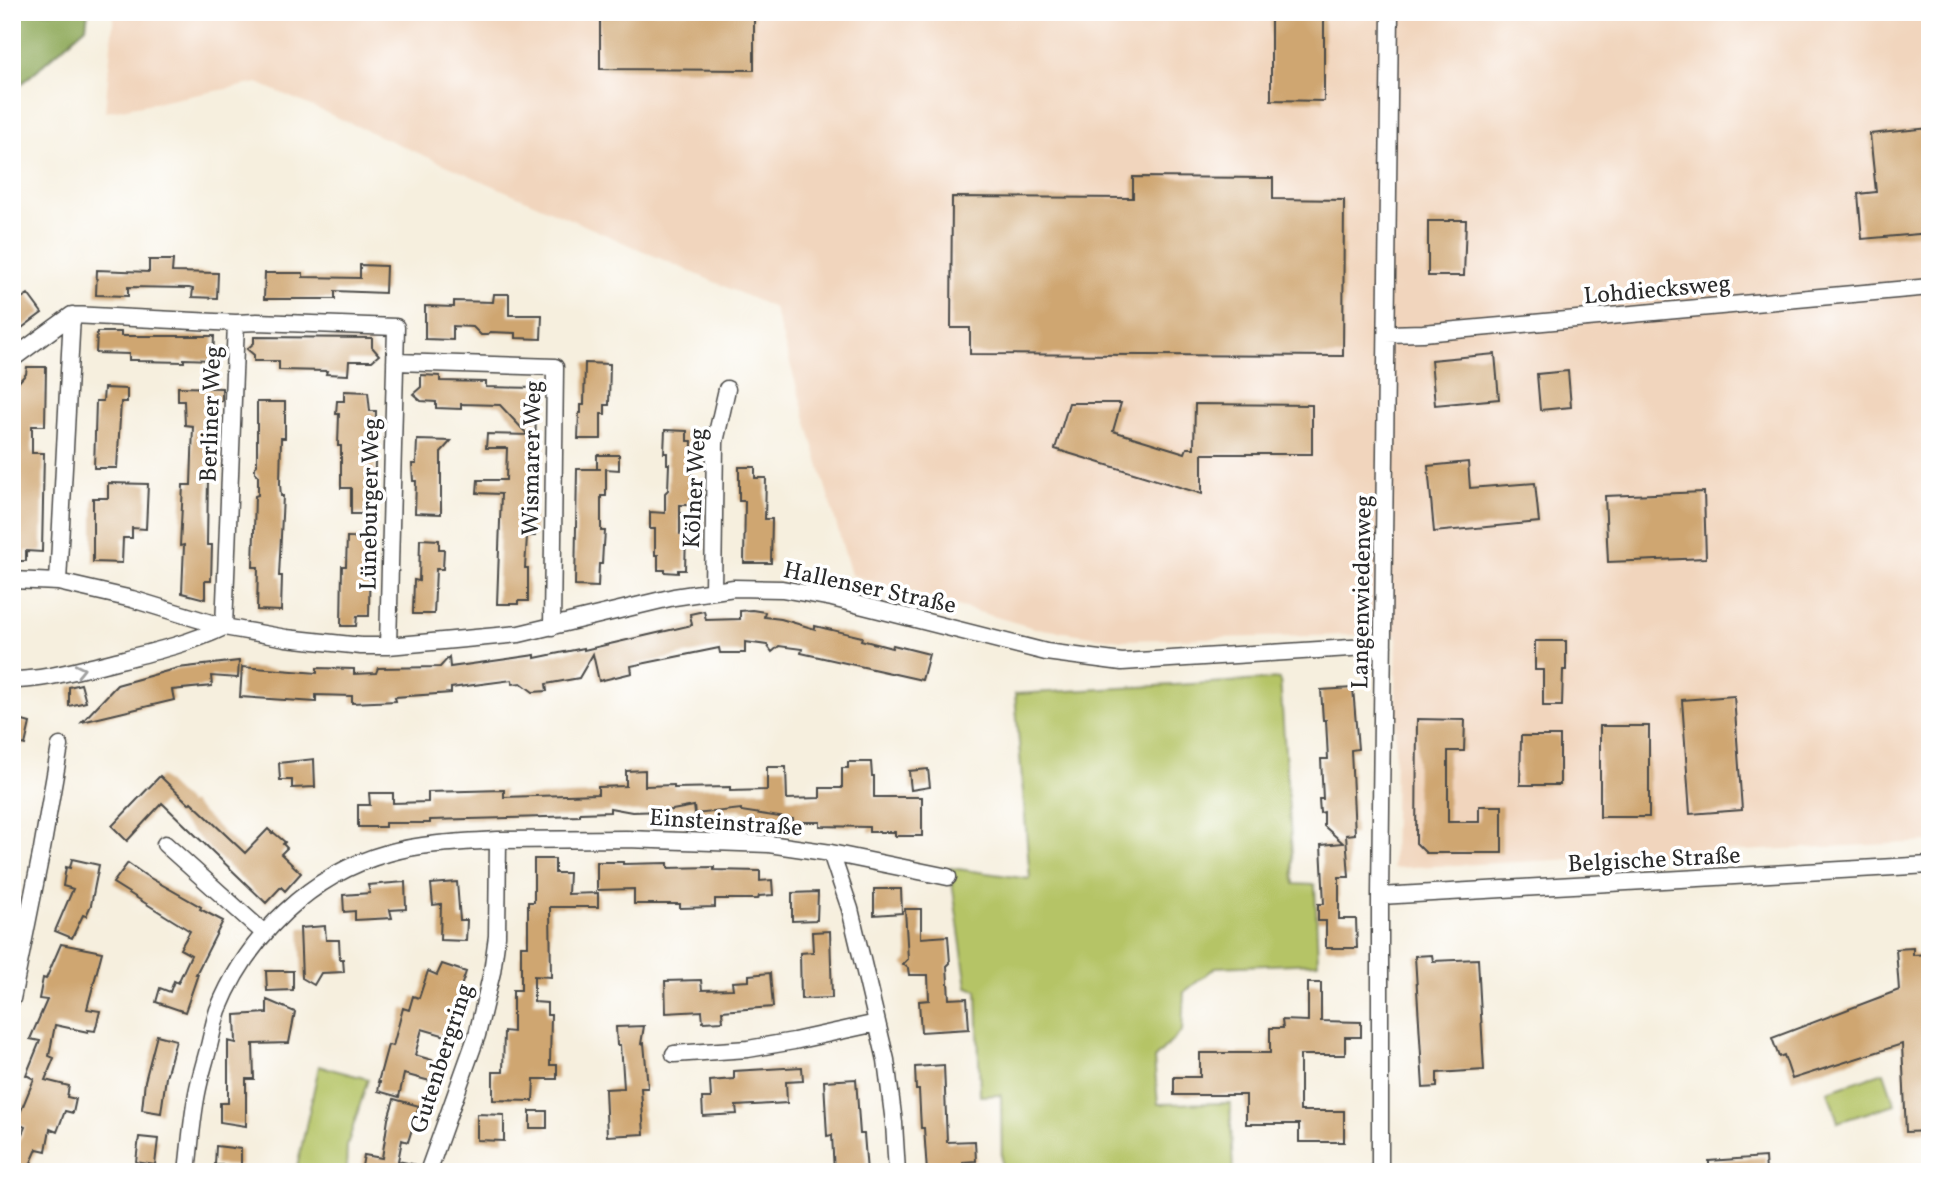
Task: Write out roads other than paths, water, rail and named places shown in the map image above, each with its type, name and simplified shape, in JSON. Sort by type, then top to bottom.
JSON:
[{"type":"street","name":"Langenwiedenweg","points":[[1380,1172],[1380,896],[1390,12]]},
{"type":"street","name":"Lohdiecksweg","points":[[1387,334],[1423,333],[1930,287]]},
{"type":"street","name":"Berliner Weg","points":[[72,315],[236,323],[224,627]]},
{"type":"street","points":[[12,359],[72,315]]},
{"type":"street","points":[[58,582],[72,315]]},
{"type":"street","name":"Lüneburger Weg","points":[[236,323],[396,327],[388,646]]},
{"type":"street","name":"Wismarer Weg","points":[[395,362],[555,367],[552,627]]},
{"type":"street","name":"Kölner Weg","points":[[713,590],[715,442],[727,389]]},
{"type":"street","name":"Hallenser Straße","points":[[12,580],[58,582],[131,599],[224,627],[286,638],[361,646],[519,634],[674,597],[734,588],[782,589],[832,598],[1046,652],[1122,662],[1383,646]]},
{"type":"street","points":[[12,680],[64,673],[132,657],[206,636],[224,627]]},
{"type":"street","points":[[12,999],[60,746]]},
{"type":"street","name":"Einsteinstraße","points":[[498,840],[626,839],[755,844],[831,853],[948,877]]},
{"type":"street","points":[[187,1172],[197,1095],[217,1012],[231,982],[264,933],[324,880],[354,865],[388,853],[411,849],[498,840]]},
{"type":"street","name":"Gutenbergring","points":[[428,1172],[477,1035],[492,972],[497,936],[498,840]]},
{"type":"street","points":[[165,844],[264,933]]},
{"type":"street","points":[[831,853],[850,909],[886,1060],[897,1172]]},
{"type":"street","name":"Belgische Straße","points":[[1380,896],[1930,865]]},
{"type":"street","points":[[674,1054],[748,1049],[877,1023]]}]
